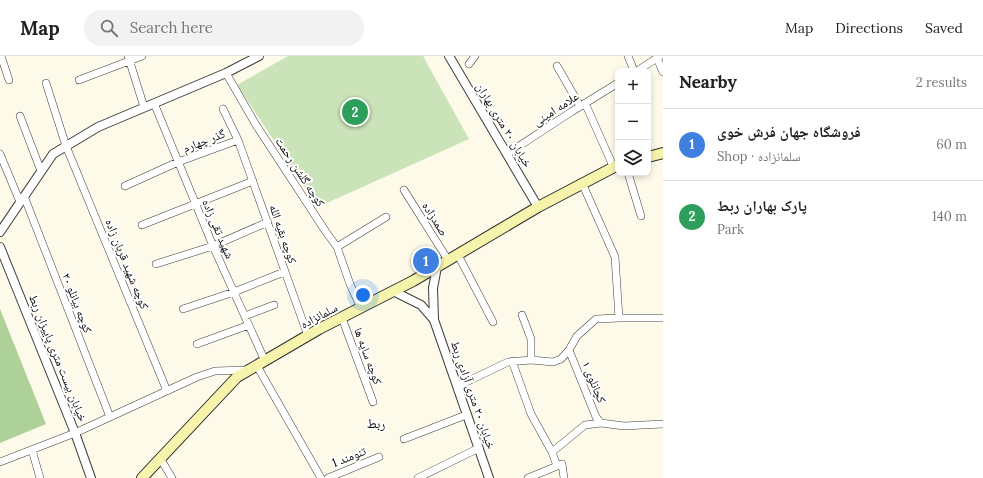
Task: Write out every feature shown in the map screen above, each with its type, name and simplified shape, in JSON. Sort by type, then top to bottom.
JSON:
[{"type":"main road","points":[[651,156],[663,153]]},
{"type":"main road","name":"سلمانزاده","points":[[142,478],[237,377],[308,336],[436,267],[538,207],[615,166]]},
{"type":"street","points":[[1,56],[9,80]]},
{"type":"street","points":[[79,80],[129,59],[142,56]]},
{"type":"street","points":[[0,232],[53,154],[98,127],[226,73],[259,56]]},
{"type":"street","name":"خیابان ۲۰ متری بهاران","points":[[449,56],[538,207]]},
{"type":"street","points":[[469,64],[475,56]]},
{"type":"street","points":[[628,56],[633,68]]},
{"type":"street","points":[[642,68],[658,57],[663,72]]},
{"type":"street","points":[[129,59],[144,107]]},
{"type":"street","points":[[558,66],[583,104],[615,164]]},
{"type":"street","name":"کوچه گلشن رحمت","points":[[226,73],[256,125],[326,232],[337,246],[350,284],[361,308]]},
{"type":"street","name":"کوچه شهید قربان زاده","points":[[46,83],[66,146],[167,391]]},
{"type":"street","name":"علامه امینی","points":[[507,154],[615,85]]},
{"type":"street","name":"شهید تقی زاده","points":[[154,103],[212,246],[249,325],[257,366],[321,478]]},
{"type":"street","name":"کوچه بقیه الله","points":[[223,109],[238,140],[308,336]]},
{"type":"street","points":[[20,116],[41,171]]},
{"type":"street","name":"گذر چهارم","points":[[125,186],[178,162],[238,140]]},
{"type":"street","name":"کوچه بیانلو ۲۰","points":[[0,154],[22,199],[110,417]]},
{"type":"street","points":[[629,176],[641,216]]},
{"type":"street","points":[[142,225],[253,181]]},
{"type":"street","points":[[582,183],[615,257],[619,318]]},
{"type":"street","name":"صمدزاده","points":[[404,190],[448,260]]},
{"type":"street","points":[[337,246],[386,217]]},
{"type":"street","points":[[156,264],[212,246],[268,222]]},
{"type":"street","name":"خیابان بیست متری پاییزان ربط","points":[[0,247],[76,433],[92,478]]},
{"type":"street","points":[[458,254],[493,322]]},
{"type":"street","points":[[434,320],[432,303],[436,267]]},
{"type":"street","points":[[183,309],[234,292],[284,272]]},
{"type":"street","points":[[393,291],[421,305],[434,320]]},
{"type":"street","points":[[245,316],[274,305]]},
{"type":"street","points":[[522,315],[531,339],[531,360]]},
{"type":"street","name":"کوچه سایه ها","points":[[342,318],[373,402]]},
{"type":"street","name":"کچانلوی ۱","points":[[601,423],[596,416],[569,350],[577,336],[596,319],[663,318]]},
{"type":"street","name":"خیابان ۲۰ متری آزادی ربط","points":[[434,320],[489,478]]},
{"type":"street","points":[[197,344],[249,325]]},
{"type":"street","points":[[458,386],[508,362],[531,360],[553,362],[562,359],[569,350]]},
{"type":"street","points":[[512,361],[531,414],[552,452],[557,466]]},
{"type":"street","points":[[0,462],[76,433],[197,377],[215,371],[257,366]]},
{"type":"street","points":[[404,439],[466,415]]},
{"type":"street","points":[[552,452],[585,425],[601,423],[624,426],[663,424]]},
{"type":"street","points":[[418,478],[479,448]]},
{"type":"street","points":[[32,450],[40,478]]},
{"type":"street","name":"تنومند 1","points":[[328,478],[379,457]]},
{"type":"street","points":[[160,458],[172,478]]},
{"type":"street","points":[[528,478],[562,464],[564,478]]},
{"type":"green space","points":[[288,56],[423,56],[469,139],[318,207],[237,85]]},
{"type":"green space","points":[[0,309],[46,424],[0,443]]},
{"type":"place","name":"پارک بهاران ربط","points":[[355,112]]},
{"type":"place","name":"فروشگاه جهان فرش خوی","points":[[426,261]]},
{"type":"district","name":"ربط","points":[[376,423]]}]
